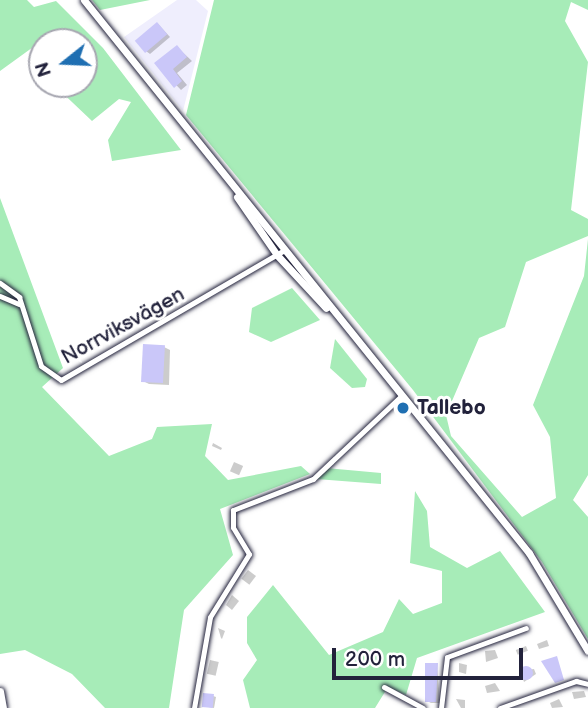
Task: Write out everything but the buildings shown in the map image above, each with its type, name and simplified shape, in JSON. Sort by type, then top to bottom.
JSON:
[{"type":"street","points":[[83,0],[529,553],[588,651]]},
{"type":"street","points":[[209,156],[281,252],[360,343]]},
{"type":"street","points":[[250,205],[281,252],[313,286]]},
{"type":"street","name":"Norrviksvägen","points":[[0,283],[12,289],[41,366],[55,379],[190,310],[281,252]]},
{"type":"street","points":[[0,296],[20,306]]},
{"type":"street","points":[[194,708],[209,617],[249,554],[232,514],[240,505],[313,479],[402,395]]},
{"type":"street","points":[[442,708],[447,657],[526,628]]},
{"type":"street","points":[[500,708],[518,705],[576,681],[588,684]]},
{"type":"street","points":[[384,687],[423,708]]},
{"type":"street","points":[[0,691],[3,708]]},
{"type":"shaded area","points":[[177,0],[196,0],[208,11],[183,111],[124,37]]},
{"type":"green space","points":[[0,0],[27,0],[34,7],[56,1],[83,28],[28,28],[28,51],[0,71]]},
{"type":"green space","points":[[92,0],[150,0],[100,10]]},
{"type":"green space","points":[[214,0],[588,0],[588,10],[571,2],[565,21],[588,62],[571,210],[588,219],[588,236],[526,262],[505,327],[479,338],[446,415],[451,436],[522,517],[556,498],[550,437],[533,405],[584,276],[588,239],[588,475],[573,500],[588,517],[588,639],[542,562],[413,390],[186,115]]},
{"type":"green space","points":[[98,43],[181,150],[112,161],[108,140],[131,102],[119,99],[92,121],[68,98],[98,98]]},
{"type":"green space","points":[[0,198],[63,368],[42,387],[109,456],[152,439],[157,427],[212,424],[205,456],[228,480],[301,466],[310,474],[220,509],[233,555],[184,610],[169,708],[105,708],[72,674],[25,650],[0,654]]},
{"type":"green space","points":[[292,288],[320,320],[271,342],[249,332],[252,308]]},
{"type":"green space","points":[[335,339],[367,379],[365,387],[352,388],[330,368]]},
{"type":"green space","points":[[326,468],[381,473],[381,484],[316,479]]},
{"type":"green space","points":[[415,491],[427,511],[430,547],[467,568],[500,551],[545,612],[417,658],[406,695],[388,687],[375,708],[250,708],[243,680],[257,660],[247,643],[247,617],[273,585],[329,655],[383,632],[399,599],[413,614],[442,603],[442,571],[410,563]]},
{"type":"place","name":"Tallebo","points":[[403,408]]}]
